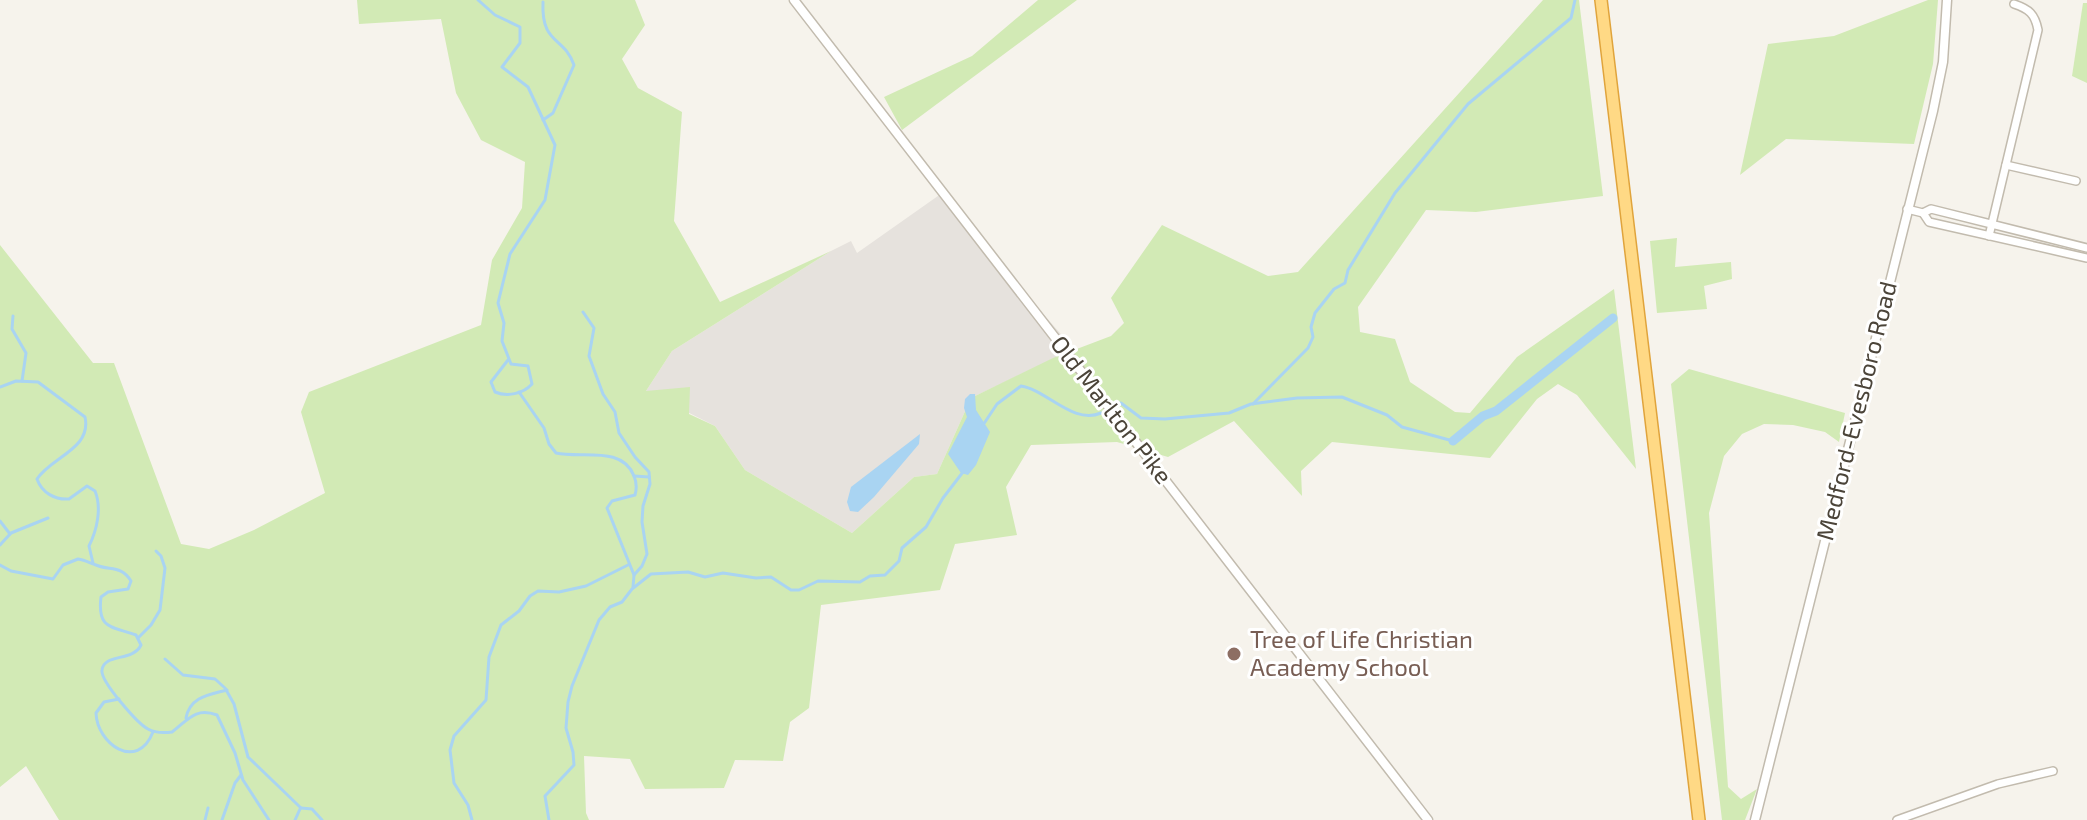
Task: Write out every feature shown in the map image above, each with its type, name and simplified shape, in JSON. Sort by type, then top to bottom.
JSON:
[{"type":"highway","points":[[1601,0],[1699,820]]},
{"type":"street","name":"Old Marlton Pike","points":[[794,0],[1428,820]]},
{"type":"street","name":"Medford-Evesboro Road","points":[[1755,820],[1939,86],[1947,0]]},
{"type":"street","points":[[1989,236],[2038,30],[2035,17],[2027,9],[2014,4]]},
{"type":"street","points":[[2006,165],[2076,181]]},
{"type":"street","points":[[1907,209],[1923,213],[1931,209],[2087,248]]},
{"type":"street","points":[[1923,213],[1929,222],[2087,258]]},
{"type":"street","points":[[1897,820],[1998,784],[2053,771]]},
{"type":"shaded area","points":[[945,191],[1009,275],[1074,349],[971,398],[937,474],[914,477],[852,533],[745,470],[715,426],[646,391],[672,351],[831,251],[851,241],[857,253]]},
{"type":"green space","points":[[357,0],[635,0],[645,25],[622,59],[638,88],[682,112],[674,221],[720,302],[831,251],[672,351],[646,391],[690,387],[689,414],[715,426],[745,470],[852,533],[914,477],[937,474],[971,398],[1053,358],[1111,336],[1124,323],[1111,298],[1162,225],[1268,276],[1298,272],[1543,0],[1579,0],[1603,196],[1476,212],[1426,210],[1358,307],[1360,332],[1395,339],[1410,382],[1455,412],[1470,413],[1517,357],[1614,289],[1636,469],[1577,395],[1558,384],[1537,399],[1490,458],[1332,442],[1301,471],[1302,496],[1234,421],[1168,457],[1117,442],[1031,445],[1006,487],[1017,535],[955,544],[940,590],[821,605],[809,708],[790,722],[783,761],[735,760],[724,788],[645,789],[630,759],[584,756],[586,813],[589,820],[59,820],[26,766],[0,787],[0,245],[93,363],[114,363],[181,544],[209,549],[254,530],[325,493],[301,412],[309,392],[481,325],[492,260],[522,208],[525,162],[481,140],[456,93],[441,19],[359,24]]},
{"type":"green space","points":[[1038,0],[1077,0],[902,130],[884,97],[972,56]]},
{"type":"green space","points":[[1928,0],[1938,0],[1933,64],[1914,144],[1786,139],[1740,175],[1768,44],[1834,36]]},
{"type":"green space","points":[[2083,3],[2087,3],[2087,83],[2072,76]]},
{"type":"green space","points":[[1677,238],[1675,267],[1731,262],[1732,279],[1704,286],[1707,309],[1657,313],[1650,241]]},
{"type":"green space","points":[[1689,369],[1845,413],[1839,442],[1825,432],[1793,425],[1764,424],[1742,434],[1724,456],[1709,513],[1728,787],[1741,799],[1757,789],[1745,820],[1722,820],[1671,384]]},
{"type":"water","points":[[975,394],[976,410],[990,432],[976,465],[968,475],[961,473],[948,454],[967,417],[965,399]]},
{"type":"water","points":[[920,434],[919,444],[874,497],[858,512],[850,511],[847,502],[851,487]]},
{"type":"waterway","points":[[478,0],[495,15],[520,27],[520,43],[502,67],[528,87],[555,145],[545,200],[510,254],[498,303],[504,323],[502,341],[511,364],[528,366],[532,384],[515,394],[495,392],[491,382],[508,360]]},
{"type":"waterway","points":[[1253,404],[1308,348],[1313,337],[1311,327],[1315,313],[1334,289],[1345,283],[1348,270],[1395,193],[1468,104],[1571,18],[1575,0]]},
{"type":"waterway","points":[[543,2],[543,16],[549,33],[565,49],[574,65],[553,113],[543,120]]},
{"type":"waterway","points":[[583,312],[594,328],[589,356],[603,394],[615,412],[619,433],[649,472],[650,484],[642,522],[647,554],[634,575]]},
{"type":"waterway","points":[[13,316],[12,329],[26,353],[22,381]]},
{"type":"waterway","points":[[1453,441],[1483,416],[1496,411],[1613,318]]},
{"type":"waterway","points":[[0,387],[16,381],[38,382],[85,417],[86,428],[77,445],[37,479],[46,492],[59,498],[69,499],[87,486],[95,491],[98,519],[89,546],[93,563]]},
{"type":"waterway","points":[[983,425],[997,404],[1021,386],[1070,411],[1091,415],[1101,413]]},
{"type":"waterway","points":[[519,392],[544,428],[549,444],[556,453],[611,457],[628,466],[634,476],[635,495],[612,501],[607,508],[634,575],[633,587]]},
{"type":"waterway","points":[[1115,403],[1121,403],[1141,418],[1165,419],[1229,413],[1251,404],[1297,398],[1342,397],[1387,415],[1402,427],[1453,441]]},
{"type":"waterway","points":[[549,820],[545,796],[574,765],[566,728],[572,686],[599,620],[610,607],[622,602],[632,589],[651,574],[688,572],[705,577],[723,573],[771,577],[791,590],[799,590],[818,581],[860,582],[870,576],[885,575],[899,561],[902,548],[926,527],[963,472]]},
{"type":"waterway","points":[[634,476],[649,477]]},
{"type":"waterway","points":[[0,545],[11,533],[48,518]]},
{"type":"waterway","points":[[0,521],[10,534]]},
{"type":"waterway","points":[[138,638],[160,610],[165,568],[156,551]]},
{"type":"waterway","points":[[0,565],[11,571],[53,579],[63,565],[78,559],[119,570],[127,576],[131,581],[128,589],[108,592],[101,597],[101,616],[113,628],[136,635],[141,645],[132,654],[104,665],[102,670],[107,683],[136,719],[154,731],[172,732],[197,714],[217,715],[235,753],[243,780],[269,820]]},
{"type":"waterway","points":[[472,820],[468,805],[454,783],[450,750],[454,736],[486,700],[489,657],[501,625],[538,591],[559,592],[586,586],[628,565]]},
{"type":"waterway","points":[[165,659],[183,675],[215,679],[225,688],[234,704],[248,757],[301,808]]},
{"type":"waterway","points":[[186,718],[196,701],[227,690]]},
{"type":"waterway","points":[[119,699],[104,702],[96,713],[103,735],[110,743],[128,752],[137,750],[146,744],[153,732]]},
{"type":"waterway","points":[[222,820],[235,783],[241,775]]},
{"type":"waterway","points":[[205,820],[208,808]]},
{"type":"waterway","points":[[301,808],[312,809],[322,820]]},
{"type":"waterway","points":[[295,820],[300,809]]},
{"type":"place","name":"Tree of Life Christian Academy School","points":[[1234,654]]}]
